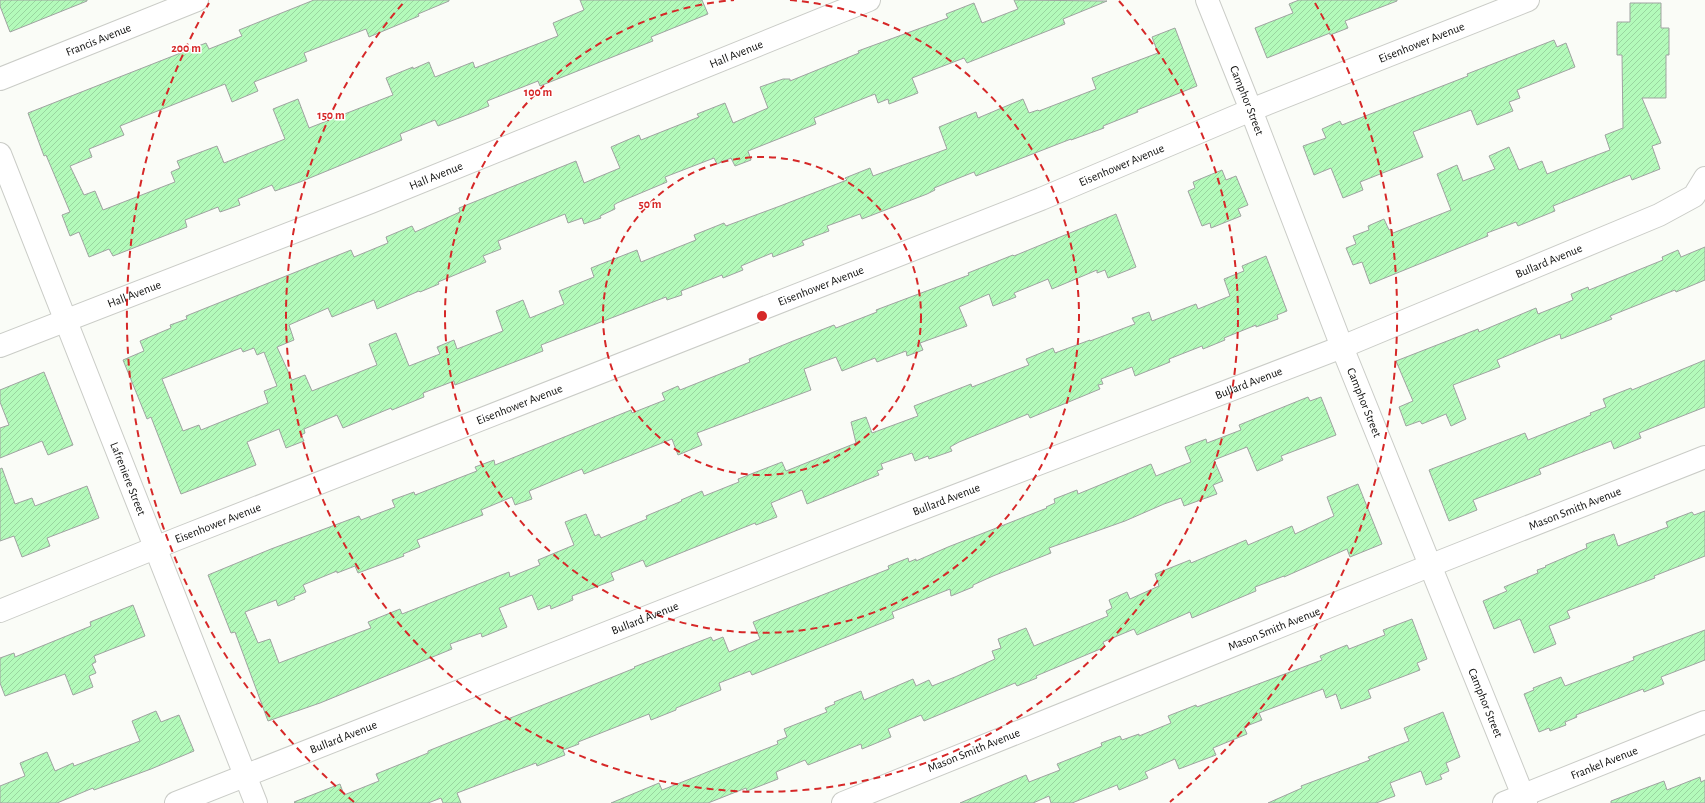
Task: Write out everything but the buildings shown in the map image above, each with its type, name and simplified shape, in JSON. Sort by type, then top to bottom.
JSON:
[{"type":"street","name":"Francis Avenue","points":[[0,79],[197,0]]},
{"type":"street","name":"Hall Avenue","points":[[0,346],[66,319],[371,202],[869,0]]},
{"type":"street","name":"Camphor Street","points":[[1207,0],[1429,566],[1517,800]]},
{"type":"street","name":"Eisenhower Avenue","points":[[0,611],[156,547],[1041,200],[1251,110],[1528,0]]},
{"type":"street","name":"Lafreniere Street","points":[[0,154],[256,803]]},
{"type":"street","name":"Bullard Avenue","points":[[176,803],[903,516],[1342,347],[1659,215],[1694,196],[1705,178]]},
{"type":"street","name":"Mason Smith Avenue","points":[[843,803],[1705,456]]},
{"type":"street","name":"Frankel Avenue","points":[[1517,800],[1705,722]]}]
